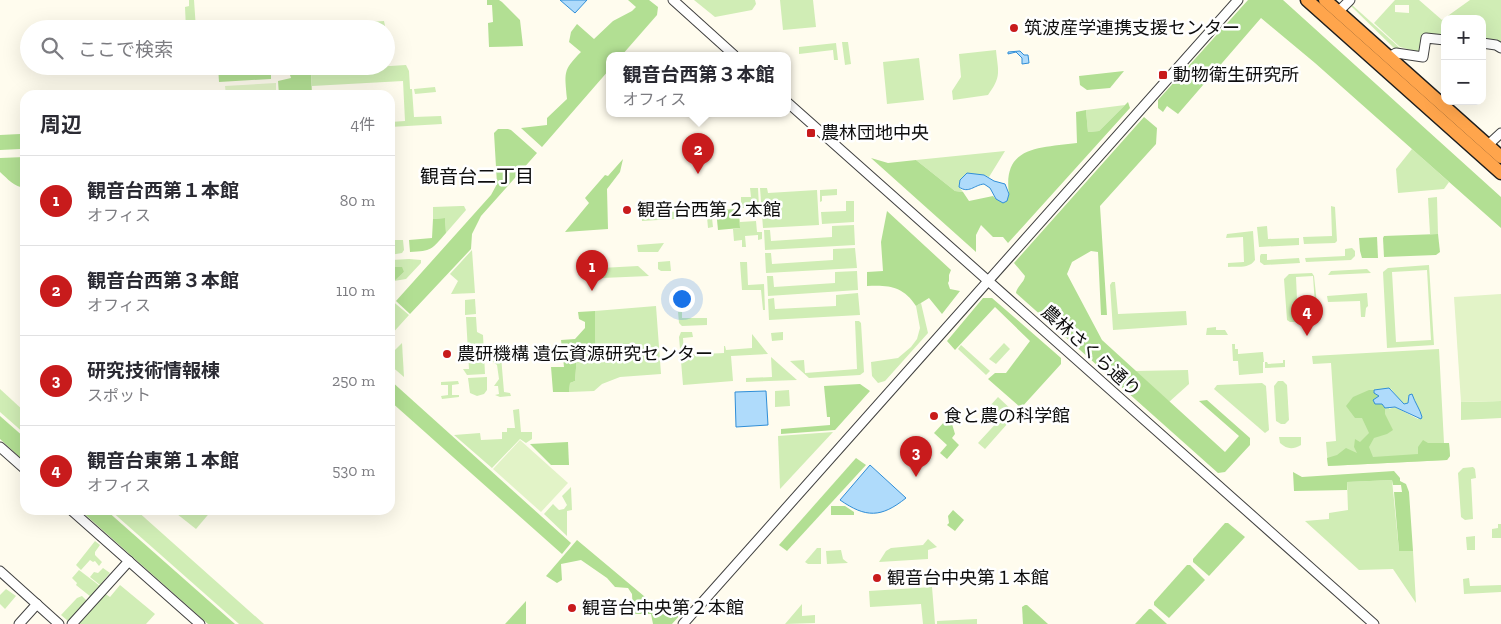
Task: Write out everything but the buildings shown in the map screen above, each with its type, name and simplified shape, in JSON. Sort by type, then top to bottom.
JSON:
[{"type":"highway","points":[[1307,0],[1501,173]]},
{"type":"highway","points":[[1325,0],[1501,156]]},
{"type":"street","points":[[673,0],[731,52]]},
{"type":"street","points":[[683,624],[1238,0]]},
{"type":"street","points":[[1338,12],[1350,0]]},
{"type":"street","points":[[1389,57],[1396,53],[1423,57],[1426,38],[1441,40]]},
{"type":"street","points":[[1486,44],[1501,48]]},
{"type":"street","name":"農林さくら通り","points":[[791,106],[1374,624]]},
{"type":"street","points":[[1488,145],[1501,133]]},
{"type":"street","points":[[0,447],[20,465]]},
{"type":"street","points":[[77,515],[200,624]]},
{"type":"street","points":[[72,624],[129,561]]},
{"type":"street","points":[[0,571],[60,624]]},
{"type":"street","points":[[19,624],[37,604]]},
{"type":"green space","points":[[189,0],[194,0],[195,20],[186,20],[185,7],[189,6]]},
{"type":"green space","points":[[487,0],[499,0],[520,20],[523,46],[489,47],[488,23],[493,22],[492,5],[487,5]]},
{"type":"green space","points":[[628,0],[649,0],[658,7],[657,15],[625,52],[606,52],[606,73],[542,147],[521,128],[547,125],[547,118],[567,99],[566,73],[581,52],[569,42],[571,32],[577,24],[594,39],[613,21],[636,7]]},
{"type":"green space","points":[[694,0],[755,0],[756,4],[752,10],[715,17]]},
{"type":"green space","points":[[780,0],[813,0],[816,27],[783,30]]},
{"type":"green space","points":[[1248,0],[1283,0],[1501,197],[1501,228],[1315,63],[1261,18],[1178,114],[1167,106],[1163,112],[1158,108],[1158,100]]},
{"type":"green space","points":[[1395,0],[1419,0],[1441,19],[1441,37],[1426,35],[1423,49],[1419,52],[1400,47],[1374,23]],"holes":[[[1395,5],[1409,5],[1409,13],[1395,12]]]},
{"type":"green space","points":[[1470,0],[1501,0],[1501,43],[1496,39],[1486,40],[1486,15],[1449,15]]},
{"type":"green space","points":[[1351,4],[1401,49],[1395,49]]},
{"type":"green space","points":[[842,42],[848,42],[851,64],[845,65]]},
{"type":"green space","points":[[836,43],[838,60],[834,60],[833,50],[799,54],[799,47]]},
{"type":"green space","points":[[996,50],[998,74],[988,95],[953,100],[952,91],[961,77],[959,54]]},
{"type":"green space","points":[[919,58],[924,100],[887,104],[883,62]]},
{"type":"green space","points":[[406,65],[409,71],[414,117],[441,116],[442,124],[395,127],[395,122],[405,121],[403,81],[312,86],[311,75],[395,75],[395,66]]},
{"type":"green space","points":[[1124,71],[1110,88],[1087,90],[1080,85],[1079,76]]},
{"type":"green space","points":[[219,75],[271,75],[271,79],[219,82]]},
{"type":"green space","points":[[290,75],[311,75],[312,90],[279,90],[278,81],[291,78]]},
{"type":"green space","points":[[276,83],[276,90],[225,90],[225,86]]},
{"type":"green space","points":[[435,87],[436,92],[415,94],[414,89]]},
{"type":"green space","points":[[1128,102],[1130,108],[1008,243],[1003,237],[993,237],[981,225],[976,235],[976,252],[871,158],[888,163],[916,160],[955,191],[963,192],[969,201],[993,196],[996,199],[1009,194],[1008,178],[1012,166],[1018,158],[1038,148],[1077,143],[1076,112],[1086,110],[1088,132],[1099,131]]},
{"type":"green space","points":[[1125,105],[1099,131],[1088,132],[1086,110]]},
{"type":"green space","points":[[1144,117],[1157,128],[1156,144],[1100,206],[1107,315],[1101,315],[1098,252],[1091,251],[1072,262],[1067,274],[1102,340],[1225,452],[1239,436],[1199,401],[1207,400],[1250,438],[1250,445],[1225,472],[1218,473],[1016,293],[1025,276],[1014,263]]},
{"type":"green space","points":[[498,129],[511,130],[537,153],[481,216],[472,234],[471,249],[410,314],[396,301],[491,195],[497,184],[494,133]]},
{"type":"green space","points":[[20,134],[20,149],[0,150],[0,135]]},
{"type":"green space","points":[[1412,149],[1449,182],[1444,189],[1398,193],[1396,169]]},
{"type":"green space","points":[[1005,151],[989,177],[984,175],[960,180],[959,187],[963,192],[955,191],[916,160]]},
{"type":"green space","points":[[20,157],[20,187],[0,172],[0,158]]},
{"type":"green space","points":[[623,159],[620,172],[607,189],[608,229],[565,232],[589,203],[585,198],[605,175],[608,176]]},
{"type":"green space","points":[[750,188],[758,188],[759,207],[741,208],[741,197],[751,197]]},
{"type":"green space","points":[[760,188],[767,188],[768,193],[817,190],[819,225],[763,228]]},
{"type":"green space","points":[[837,189],[837,195],[822,196],[822,201],[820,202],[820,190]]},
{"type":"green space","points":[[1437,197],[1438,234],[1430,234],[1428,198]]},
{"type":"green space","points":[[846,201],[854,201],[854,222],[822,224],[821,212],[846,211]]},
{"type":"green space","points":[[464,206],[466,210],[446,233],[445,218],[433,219],[433,207]]},
{"type":"green space","points":[[1331,206],[1335,207],[1337,241],[1335,243],[1304,244],[1303,237],[1332,236]]},
{"type":"green space","points":[[711,209],[713,227],[708,228],[707,217],[642,221],[642,214]]},
{"type":"green space","points":[[739,209],[740,228],[718,230],[716,210]]},
{"type":"green space","points":[[887,211],[951,270],[948,283],[950,289],[960,291],[942,314],[929,298],[916,306],[906,294],[895,288],[867,286],[867,272],[883,271],[881,242]]},
{"type":"green space","points":[[445,218],[446,233],[437,243],[427,250],[410,252],[409,240],[432,238],[433,219]]},
{"type":"green space","points":[[756,221],[757,232],[762,232],[762,239],[758,240],[758,235],[745,236],[746,247],[742,247],[742,240],[734,241],[733,229],[740,228],[740,222]]},
{"type":"green space","points":[[854,225],[855,245],[765,250],[764,230],[770,230],[771,241],[832,237],[832,226]]},
{"type":"green space","points":[[1267,226],[1268,239],[1299,238],[1299,245],[1259,247],[1257,227]]},
{"type":"green space","points":[[1253,231],[1255,260],[1253,263],[1246,266],[1228,267],[1228,263],[1244,262],[1243,237],[1226,238],[1227,234]]},
{"type":"green space","points":[[1438,234],[1440,252],[1436,255],[1384,257],[1384,236]]},
{"type":"green space","points":[[1377,237],[1378,258],[1362,258],[1359,238]]},
{"type":"green space","points":[[395,240],[403,240],[404,250],[402,253],[395,254]]},
{"type":"green space","points":[[664,243],[658,252],[638,252],[637,245]]},
{"type":"green space","points":[[855,248],[857,268],[766,273],[765,253],[771,253],[772,264],[833,260],[833,249]]},
{"type":"green space","points":[[1352,248],[1355,251],[1355,256],[1351,260],[1306,262],[1305,258],[1345,256],[1345,249]]},
{"type":"green space","points":[[472,250],[475,293],[451,294],[458,281],[450,274]]},
{"type":"green space","points":[[1261,254],[1267,254],[1267,260],[1299,258],[1300,263],[1264,265],[1260,262]]},
{"type":"green space","points":[[395,260],[421,260],[421,263],[406,279],[395,281],[404,272],[395,268]]},
{"type":"green space","points":[[670,261],[671,271],[661,271],[658,269],[658,262]]},
{"type":"green space","points":[[740,262],[747,262],[748,285],[764,284],[765,310],[763,310],[761,290],[742,290]]},
{"type":"green space","points":[[1429,265],[1434,345],[1387,348],[1383,272],[1388,268]],"holes":[[[1427,270],[1431,340],[1396,342],[1392,272]]]},
{"type":"green space","points":[[638,266],[649,276],[602,278],[601,268]]},
{"type":"green space","points":[[395,267],[402,267],[404,272],[395,280]]},
{"type":"green space","points":[[1367,269],[1371,273],[1328,275],[1331,271]]},
{"type":"green space","points":[[857,271],[858,290],[768,296],[767,276],[773,276],[774,287],[835,283],[835,272]]},
{"type":"green space","points":[[1312,273],[1314,276],[1317,304],[1315,305],[1313,276],[1296,277],[1298,322],[1290,322],[1287,320],[1284,279],[1289,274]]},
{"type":"green space","points":[[1112,282],[1115,282],[1118,314],[1186,311],[1187,325],[1113,330],[1110,285]]},
{"type":"green space","points":[[858,293],[860,315],[769,320],[768,299],[774,298],[775,309],[836,306],[836,295]]},
{"type":"green space","points":[[1367,293],[1368,306],[1365,317],[1361,317],[1360,301],[1328,302],[1327,296]]},
{"type":"green space","points":[[1501,294],[1501,401],[1461,402],[1454,297]]},
{"type":"green space","points":[[983,298],[992,298],[1061,358],[1061,364],[1021,408],[988,379],[995,373],[1006,373],[1030,341],[995,307],[955,350],[947,341]]},
{"type":"green space","points":[[475,299],[476,314],[465,315],[465,300]]},
{"type":"green space","points":[[395,303],[409,315],[395,330]]},
{"type":"green space","points":[[921,303],[928,333],[885,381],[878,383],[872,376],[871,362],[898,358],[911,347],[917,339],[920,328],[916,306]]},
{"type":"green space","points":[[656,306],[661,374],[620,377],[602,384],[594,391],[569,392],[570,383],[575,381],[577,355],[595,346],[595,311]]},
{"type":"green space","points":[[595,311],[595,347],[577,355],[575,381],[570,383],[569,392],[553,392],[551,367],[564,367],[561,340],[575,339],[585,328],[585,322],[579,319],[578,312]]},
{"type":"green space","points":[[682,311],[682,318],[707,318],[707,325],[682,326],[679,323],[678,312]]},
{"type":"green space","points":[[466,317],[476,317],[477,332],[483,335],[485,374],[467,375],[463,369],[469,369]]},
{"type":"green space","points":[[855,321],[861,323],[864,372],[860,375],[809,378],[790,361],[804,360],[805,373],[857,369]]},
{"type":"green space","points":[[1216,327],[1216,330],[1225,330],[1228,335],[1206,335],[1207,328]]},
{"type":"green space","points":[[681,332],[692,332],[693,337],[683,338],[684,355],[724,353],[724,346],[726,350],[752,348],[752,334],[768,354],[731,356],[733,381],[683,385],[679,337]]},
{"type":"green space","points":[[783,332],[783,340],[772,341],[771,333]]},
{"type":"green space","points":[[402,343],[404,377],[395,369],[395,350]]},
{"type":"green space","points":[[1004,343],[1010,349],[996,364],[989,359]]},
{"type":"green space","points":[[495,344],[500,344],[504,392],[510,393],[511,396],[500,397],[495,395],[499,394],[498,386],[494,386],[499,379],[497,365],[492,361],[496,360]]},
{"type":"green space","points":[[1232,344],[1235,344],[1235,349],[1238,349],[1238,354],[1263,352],[1263,373],[1239,375],[1238,361],[1233,361]]},
{"type":"green space","points":[[961,345],[990,371],[986,375],[958,349]]},
{"type":"green space","points":[[1439,349],[1444,443],[1449,443],[1450,456],[1447,460],[1328,466],[1326,442],[1336,441],[1331,363],[1313,364],[1312,356]],"holes":[[[1391,389],[1404,404],[1408,403],[1409,395],[1420,412],[1418,419],[1395,407],[1389,409]]]},
{"type":"green space","points":[[771,357],[797,380],[746,382],[746,378],[772,377]]},
{"type":"green space","points":[[1283,360],[1285,360],[1285,367],[1265,368],[1265,362],[1268,364],[1283,363]]},
{"type":"green space","points":[[1188,370],[1189,384],[1169,402],[1135,371]]},
{"type":"green space","points":[[487,377],[487,390],[484,394],[477,396],[470,393],[468,378]]},
{"type":"green space","points":[[458,381],[459,384],[452,385],[452,395],[459,395],[459,397],[442,399],[441,396],[448,395],[448,385],[441,385],[441,382]]},
{"type":"green space","points":[[1278,381],[1283,381],[1287,385],[1289,420],[1285,424],[1276,421],[1274,386]]},
{"type":"green space","points":[[1262,383],[1266,386],[1269,430],[1265,433],[1214,389],[1217,385]]},
{"type":"green space","points":[[860,384],[870,391],[835,430],[781,434],[781,429],[830,425],[830,417],[827,417],[824,386]]},
{"type":"green space","points":[[395,385],[571,543],[562,554],[395,405]]},
{"type":"green space","points":[[0,389],[20,407],[20,430],[0,412]]},
{"type":"green space","points":[[789,390],[790,406],[775,407],[775,391]]},
{"type":"green space","points":[[1369,390],[1374,390],[1379,396],[1379,403],[1385,408],[1385,414],[1393,430],[1374,438],[1369,447],[1373,457],[1418,454],[1418,447],[1423,440],[1428,443],[1449,443],[1450,456],[1447,460],[1328,466],[1327,458],[1337,455],[1346,448],[1357,453],[1354,447],[1355,439],[1360,442],[1369,433],[1362,418],[1355,418],[1346,406],[1353,397]]},
{"type":"green space","points":[[998,397],[1016,414],[985,449],[978,443],[1001,418],[989,407]]},
{"type":"green space","points":[[1501,401],[1501,418],[1461,420],[1461,402]]},
{"type":"green space","points":[[519,409],[521,432],[532,432],[532,439],[526,443],[520,439],[492,468],[454,435],[480,433],[481,440],[502,439],[502,432],[507,432],[507,428],[515,428],[513,410]]},
{"type":"green space","points":[[0,416],[20,434],[20,457],[0,439]]},
{"type":"green space","points":[[946,420],[952,424],[955,434],[952,438],[959,445],[947,459],[940,453],[947,445],[934,433]]},
{"type":"green space","points":[[833,432],[780,489],[778,436]]},
{"type":"green space","points":[[1279,437],[1301,437],[1301,445],[1295,448],[1287,448],[1280,443]]},
{"type":"green space","points":[[520,440],[568,483],[541,512],[493,469]]},
{"type":"green space","points":[[568,442],[569,465],[551,465],[530,444]]},
{"type":"green space","points":[[856,458],[866,465],[787,551],[779,545]]},
{"type":"green space","points":[[1473,467],[1476,478],[1471,479],[1473,519],[1465,520],[1461,517],[1458,473],[1463,468]]},
{"type":"green space","points":[[1394,471],[1400,478],[1400,481],[1406,484],[1409,492],[1413,551],[1399,551],[1394,492],[1402,492],[1401,485],[1393,485],[1392,480],[1347,482],[1347,490],[1294,491],[1293,472],[1302,477]]},
{"type":"green space","points":[[1392,480],[1399,551],[1413,551],[1416,603],[1393,569],[1359,570],[1305,521],[1329,519],[1329,513],[1348,510],[1347,482]]},
{"type":"green space","points":[[571,487],[572,510],[567,511],[567,536],[544,514],[553,504],[559,510],[564,509],[567,505],[562,496]]},
{"type":"green space","points":[[831,506],[845,506],[854,512],[854,515],[831,515]]},
{"type":"green space","points":[[953,510],[964,520],[955,531],[947,525],[949,523],[948,516]]},
{"type":"green space","points":[[86,515],[112,515],[235,624],[208,624]]},
{"type":"green space","points":[[116,515],[142,515],[264,624],[239,624]]},
{"type":"green space","points":[[178,515],[208,515],[196,529]]},
{"type":"green space","points":[[1225,523],[1228,523],[1245,537],[1209,576],[1193,562],[1193,559]]},
{"type":"green space","points":[[1498,524],[1501,524],[1501,538],[1492,538],[1492,529],[1498,528]]},
{"type":"green space","points":[[1475,536],[1475,550],[1467,550],[1466,537]]},
{"type":"green space","points":[[928,539],[937,547],[928,550],[928,559],[879,562],[886,551],[891,548],[923,545]]},
{"type":"green space","points":[[577,540],[669,617],[687,602],[688,606],[672,624],[653,624],[651,614],[633,614],[632,594],[628,588],[615,587],[607,578],[581,560],[561,564],[562,580],[557,583],[546,576]]},
{"type":"green space","points":[[95,541],[100,545],[95,555],[102,562],[99,566],[95,561],[90,560],[81,570],[76,565]]},
{"type":"green space","points":[[817,548],[821,548],[821,564],[808,564],[805,562]]},
{"type":"green space","points":[[841,550],[843,559],[848,563],[827,564],[826,551]]},
{"type":"green space","points":[[1187,565],[1190,565],[1205,580],[1169,618],[1154,605],[1154,602]]},
{"type":"green space","points":[[103,568],[110,573],[100,585],[90,577],[94,572],[98,573]]},
{"type":"green space","points":[[79,570],[100,586],[91,597],[76,585],[77,583],[72,578]]},
{"type":"green space","points":[[1469,578],[1470,586],[1501,585],[1501,592],[1464,594],[1463,579]]},
{"type":"green space","points":[[120,585],[155,614],[146,624],[77,624],[104,593],[110,597]]},
{"type":"green space","points":[[932,587],[935,624],[923,624],[921,604],[870,607],[869,591]]},
{"type":"green space","points":[[6,589],[16,596],[5,609],[0,604],[0,595]]},
{"type":"green space","points":[[82,596],[87,601],[68,621],[61,615],[77,598]]},
{"type":"green space","points":[[526,601],[526,624],[505,624]]},
{"type":"green space","points":[[802,604],[802,616],[815,615],[815,623],[785,624]]},
{"type":"green space","points":[[1025,605],[1048,624],[1023,624],[1022,607]]},
{"type":"green space","points":[[1151,609],[1167,624],[1135,624]]},
{"type":"green space","points":[[977,619],[977,624],[937,624],[937,621]]},
{"type":"water","points":[[560,0],[587,0],[575,13]]},
{"type":"water","points":[[1020,51],[1024,55],[1028,55],[1029,63],[1022,64],[1022,58],[1016,52],[1008,54],[1008,52]]},
{"type":"water","points":[[967,173],[984,175],[994,181],[1005,184],[1009,194],[1007,201],[1003,203],[996,199],[990,188],[984,184],[966,190],[959,187],[960,180]]},
{"type":"water","points":[[1389,388],[1404,404],[1408,403],[1409,395],[1412,394],[1421,414],[1421,419],[1395,407],[1385,408],[1382,404],[1375,404],[1373,400],[1379,396],[1374,393],[1374,390]]},
{"type":"water","points":[[766,391],[768,425],[736,427],[735,392]]},
{"type":"water","points":[[870,465],[906,498],[889,509],[873,513],[858,510],[840,500]]},
{"type":"place","name":"筑波産学連携支援センター","points":[[1014,28]]},
{"type":"place","name":"動物衛生研究所","points":[[1163,75]]},
{"type":"place","name":"農林団地中央","points":[[811,133]]},
{"type":"place","name":"観音台西第３本館","points":[[698,174]]},
{"type":"place","name":"観音台西第２本館","points":[[627,210]]},
{"type":"place","name":"観音台西第１本館","points":[[592,291]]},
{"type":"place","name":"観音台東第１本館","points":[[1307,336]]},
{"type":"place","name":"農研機構 遺伝資源研究センター","points":[[447,354]]},
{"type":"place","name":"食と農の科学館","points":[[934,416]]},
{"type":"place","name":"研究技術情報棟","points":[[916,477]]},
{"type":"place","name":"観音台中央第１本館","points":[[877,578]]},
{"type":"place","name":"観音台中央第２本館","points":[[572,608]]},
{"type":"district","name":"観音台二丁目","points":[[477,176]]}]
